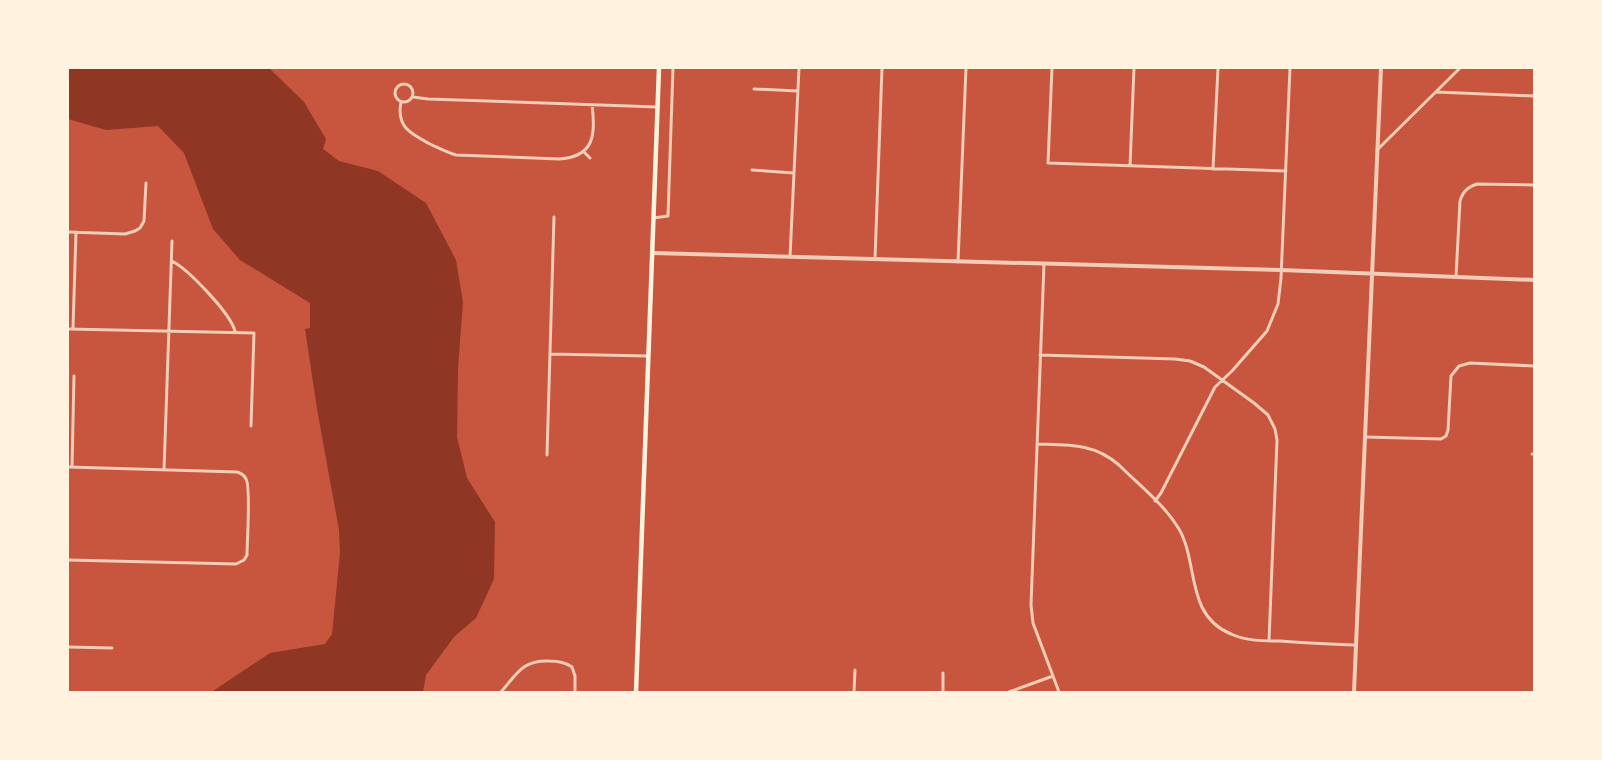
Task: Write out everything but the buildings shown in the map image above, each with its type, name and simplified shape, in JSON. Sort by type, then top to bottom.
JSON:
[{"type":"main road","points":[[636,692],[658,68]]},
{"type":"street","points":[[653,218],[668,216],[673,68]]},
{"type":"street","points":[[790,257],[799,68]]},
{"type":"street","points":[[874,259],[882,68]]},
{"type":"street","points":[[958,262],[966,68]]},
{"type":"street","points":[[1052,68],[1048,164],[1286,171]]},
{"type":"street","points":[[1130,166],[1134,68]]},
{"type":"street","points":[[1214,169],[1218,68]]},
{"type":"street","points":[[1155,501],[1161,493],[1215,387],[1267,331],[1278,304],[1290,68]]},
{"type":"street","points":[[1354,692],[1381,68]]},
{"type":"street","points":[[1377,150],[1460,68]]},
{"type":"street","points":[[404,84],[411,87],[414,93],[413,97],[408,102],[401,102],[395,93],[398,87],[404,84]]},
{"type":"street","points":[[754,89],[798,91]]},
{"type":"street","points":[[1436,92],[1534,96]]},
{"type":"street","points":[[413,97],[657,107]]},
{"type":"street","points":[[401,102],[400,114],[405,127],[412,134],[447,152],[456,155],[559,159],[575,157],[588,148],[592,134],[592,105]]},
{"type":"street","points":[[584,152],[590,158]]},
{"type":"street","points":[[752,170],[794,173]]},
{"type":"street","points":[[68,232],[125,234],[140,228],[144,220],[146,183]]},
{"type":"street","points":[[1456,276],[1460,200],[1466,190],[1477,184],[1534,185]]},
{"type":"street","points":[[547,455],[554,217]]},
{"type":"street","points":[[74,329],[76,232]]},
{"type":"street","points":[[164,470],[172,241]]},
{"type":"street","points":[[652,253],[1281,270],[1534,280]]},
{"type":"street","points":[[172,261],[184,268],[206,292],[232,321],[235,331]]},
{"type":"street","points":[[1044,264],[1031,605],[1033,623],[1059,692]]},
{"type":"street","points":[[68,329],[235,331],[254,333],[251,426]]},
{"type":"street","points":[[550,354],[648,356]]},
{"type":"street","points":[[1040,356],[1183,360],[1204,367],[1268,415],[1276,434],[1269,641]]},
{"type":"street","points":[[1365,437],[1441,440],[1446,436],[1448,430],[1451,376],[1460,366],[1470,363],[1534,366]]},
{"type":"street","points":[[68,560],[231,564],[241,562],[247,555],[247,480],[242,474],[237,472],[70,467],[74,376]]},
{"type":"street","points":[[1037,444],[1080,446],[1096,450],[1113,459],[1155,501],[1173,520],[1182,536],[1199,603],[1217,626],[1231,634],[1248,640],[1356,645]]},
{"type":"street","points":[[68,647],[112,648]]},
{"type":"street","points":[[502,692],[523,667],[540,660],[562,662],[572,668],[575,676],[575,692]]},
{"type":"street","points":[[854,692],[855,670]]},
{"type":"street","points":[[943,673],[943,692]]},
{"type":"street","points":[[1009,692],[1053,676]]},
{"type":"shaded area","points":[[68,68],[269,68],[304,102],[326,139],[323,149],[339,161],[378,171],[426,203],[456,260],[463,302],[458,368],[457,437],[467,478],[495,522],[494,579],[476,618],[454,637],[426,675],[423,692],[208,692],[213,691],[270,653],[325,644],[332,634],[340,553],[339,530],[317,409],[305,329],[310,328],[310,303],[240,260],[213,229],[184,153],[158,126],[106,130],[68,119]]}]
